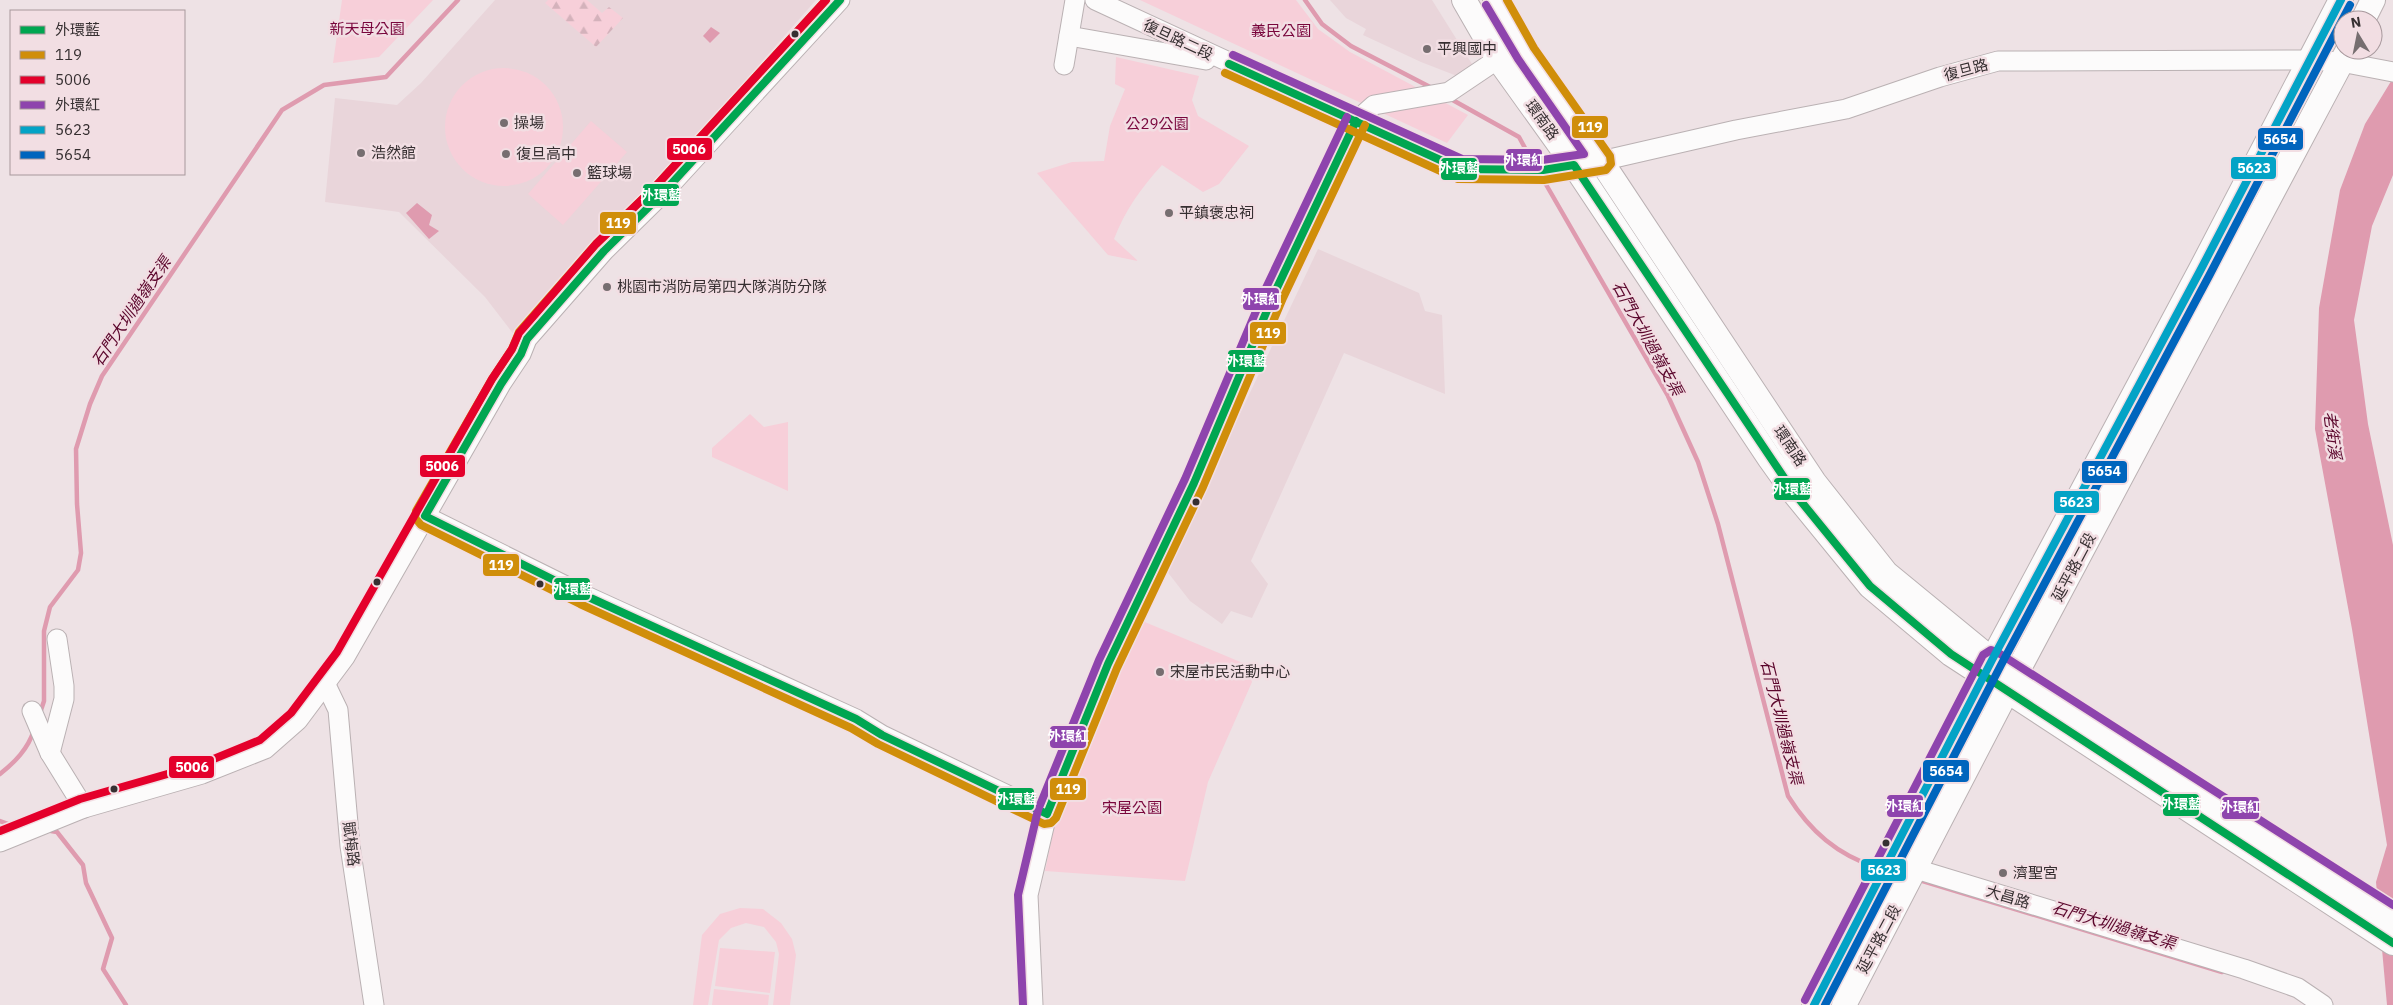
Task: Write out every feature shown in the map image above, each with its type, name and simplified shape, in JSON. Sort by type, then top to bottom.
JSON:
[{"type":"main road","name":"環南路","points":[[1464,0],[1498,59],[1574,164],[1794,494],[1870,586],[1951,654],[1989,668]]},
{"type":"main road","name":"環南路","points":[[1495,0],[1526,53],[1602,161],[1814,482],[1886,573],[1989,668],[2012,683]]},
{"type":"main road","name":"延平路二段","points":[[1814,1005],[1989,668],[2200,272],[2341,0]]},
{"type":"main road","name":"延平路二段","points":[[1844,1005],[2342,60]]},
{"type":"main road","points":[[2012,683],[2393,917]]},
{"type":"main road","points":[[2012,683],[2347,914],[2393,943]]},
{"type":"street","points":[[0,842],[84,808],[202,774],[265,749],[298,720],[346,657],[501,384],[522,354],[528,339],[604,251],[662,194],[840,0]]},
{"type":"street","points":[[1064,65],[1075,0]]},
{"type":"street","name":"復旦路二段","points":[[1094,0],[1460,169],[1543,170],[1602,161]]},
{"type":"street","points":[[1069,36],[1230,64]]},
{"type":"street","name":"復旦路","points":[[1602,161],[1736,130],[1846,109],[1940,76],[1998,61],[2309,60],[2333,57]]},
{"type":"street","points":[[1032,1005],[1028,896],[1047,814],[1108,664],[1194,483],[1274,294],[1356,121],[1374,105],[1449,92],[1498,59]]},
{"type":"street","name":"復旦路","points":[[2355,60],[2387,71]]},
{"type":"street","points":[[425,516],[584,596],[861,722],[882,735],[1047,814]]},
{"type":"street","points":[[50,753],[64,700],[64,686],[57,639]]},
{"type":"street","name":"賦梅路","points":[[326,685],[338,710],[350,846],[374,1005]]},
{"type":"street","points":[[32,713],[50,753],[84,808]]},
{"type":"street","name":"大昌路","points":[[1891,859],[1916,869],[2244,969],[2298,988],[2323,1005]]},
{"type":"shaded area","name":"復旦高中","points":[[495,0],[816,0],[518,340],[485,297],[399,212],[325,202],[335,98],[397,105],[421,83]]},
{"type":"shaded area","name":"平興國中","points":[[1330,0],[1432,0],[1472,64],[1457,76],[1421,62],[1363,35],[1366,29],[1346,18]]},
{"type":"shaded area","points":[[1318,249],[1419,293],[1425,311],[1442,315],[1445,394],[1344,353],[1251,561],[1268,584],[1252,618],[1231,611],[1222,624],[1190,601],[1166,570]]},
{"type":"green space","name":"新天母公園","points":[[342,0],[433,0],[379,57],[333,63]]},
{"type":"green space","points":[[548,0],[587,0],[602,13],[609,7],[623,18],[596,47],[545,3]]},
{"type":"green space","name":"義民公園","points":[[1140,0],[1296,0],[1318,29],[1350,52],[1468,115],[1447,143]]},
{"type":"green space","name":"公29公園","points":[[1116,57],[1199,76],[1192,100],[1198,116],[1249,146],[1219,184],[1203,192],[1162,165],[1134,200],[1123,218],[1114,239],[1138,261],[1108,255],[1037,173],[1072,162],[1104,161],[1110,126],[1125,89],[1115,84]]},
{"type":"green space","name":"操場","points":[[504,68],[527,72],[546,85],[559,104],[563,127],[559,150],[546,169],[527,182],[504,186],[481,182],[462,169],[449,150],[445,127],[449,104],[462,85],[481,72]]},
{"type":"green space","name":"籃球場","points":[[591,121],[627,152],[563,225],[528,194]]},
{"type":"green space","points":[[750,414],[764,427],[788,422],[788,491],[712,457],[712,448]]},
{"type":"green space","name":"宋屋公園","points":[[1140,620],[1250,666],[1252,682],[1208,782],[1185,881],[1045,871],[1054,828],[1072,770]]},
{"type":"green space","points":[[740,908],[763,909],[781,923],[792,939],[796,955],[790,1005],[773,1005],[779,954],[776,942],[764,927],[746,923],[731,928],[719,940],[708,1005],[693,1005],[702,935],[720,914]]},
{"type":"green space","points":[[720,948],[775,952],[770,993],[715,986]]},
{"type":"green space","points":[[714,989],[769,995],[768,1005],[712,1005]]},
{"type":"water","points":[[711,27],[720,33],[710,43],[703,36]]},
{"type":"water","name":"老街溪","points":[[2393,78],[2393,175],[2372,226],[2354,320],[2368,424],[2393,545],[2393,1005],[2387,1005],[2376,882],[2387,845],[2352,629],[2315,429],[2319,308],[2340,190],[2365,124]]},
{"type":"water","points":[[417,203],[432,215],[429,225],[439,231],[429,239],[406,213]]},
{"type":"waterway","name":"石門大圳過嶺支渠","points":[[40,713],[44,701],[44,631],[50,607],[78,570],[81,553],[77,504],[76,449],[90,404],[102,376],[282,110],[324,85],[386,77],[458,0]]},
{"type":"waterway","name":"石門大圳過嶺支渠","points":[[1305,0],[1322,24],[1351,46],[1432,88]]},
{"type":"waterway","name":"石門大圳過嶺支渠","points":[[1449,98],[1519,137],[1531,159]]},
{"type":"waterway","name":"石門大圳過嶺支渠","points":[[1544,181],[1668,396],[1698,462],[1718,524],[1788,796],[1815,831],[1837,849],[1863,863],[1878,868]]},
{"type":"waterway","name":"石門大圳過嶺支渠","points":[[0,774],[20,755],[34,730]]},
{"type":"waterway","points":[[0,821],[11,825]]},
{"type":"waterway","points":[[51,831],[57,832],[83,865],[86,883],[112,938],[103,969],[126,1005]]},
{"type":"waterway","name":"石門大圳過嶺支渠","points":[[1916,879],[2222,972]]},
{"type":"transit line","name":"119","points":[[826,0],[655,187],[596,244],[519,332],[512,349],[492,379],[416,511],[415,518],[421,525],[580,604],[851,728],[878,744],[1044,824],[1051,823],[1056,818],[1117,668],[1203,487],[1283,298],[1365,125]]},
{"type":"transit line","name":"5006","points":[[0,831],[80,799],[199,765],[260,740],[291,713],[337,652],[492,379],[512,349],[519,333],[596,244],[655,187],[826,0]]},
{"type":"transit line","name":"外環藍","points":[[840,0],[662,194],[604,251],[527,339],[521,354],[501,384],[425,516],[584,595],[856,719],[882,735],[1047,814],[1108,664],[1194,483],[1274,294],[1356,121]]},
{"type":"transit line","name":"119","points":[[1225,73],[1458,179],[1544,180],[1606,170],[1611,164],[1610,156],[1534,48],[1507,0]]},
{"type":"transit line","name":"5623","points":[[1814,1005],[1992,660],[2200,271],[2341,0]]},
{"type":"transit line","name":"外環紅","points":[[1233,55],[1462,159],[1542,160],[1584,154],[1518,59],[1486,5]]},
{"type":"transit line","name":"5654","points":[[1825,1005],[2001,665],[2209,276],[2350,5]]},
{"type":"transit line","name":"外環藍","points":[[1229,64],[1460,169],[1543,170],[1574,165],[1795,494],[1870,586],[1951,654],[2393,943]]},
{"type":"transit line","name":"外環紅","points":[[1023,1005],[1018,895],[1038,810],[1099,660],[1185,479],[1265,290],[1347,117]]},
{"type":"transit line","name":"外環紅","points":[[1805,1000],[1983,655],[1991,650],[1997,652],[2393,905]]},
{"type":"place","name":"平興國中","points":[[1427,49]]},
{"type":"place","name":"操場","points":[[504,123]]},
{"type":"place","name":"浩然館","points":[[361,153]]},
{"type":"place","name":"復旦高中","points":[[506,154]]},
{"type":"place","name":"籃球場","points":[[577,173]]},
{"type":"place","name":"平鎮褒忠祠","points":[[1169,213]]},
{"type":"place","name":"桃園市消防局第四大隊消防分隊","points":[[607,287]]},
{"type":"place","name":"宋屋市民活動中心","points":[[1160,672]]},
{"type":"place","name":"濟聖宮","points":[[2003,873]]}]
